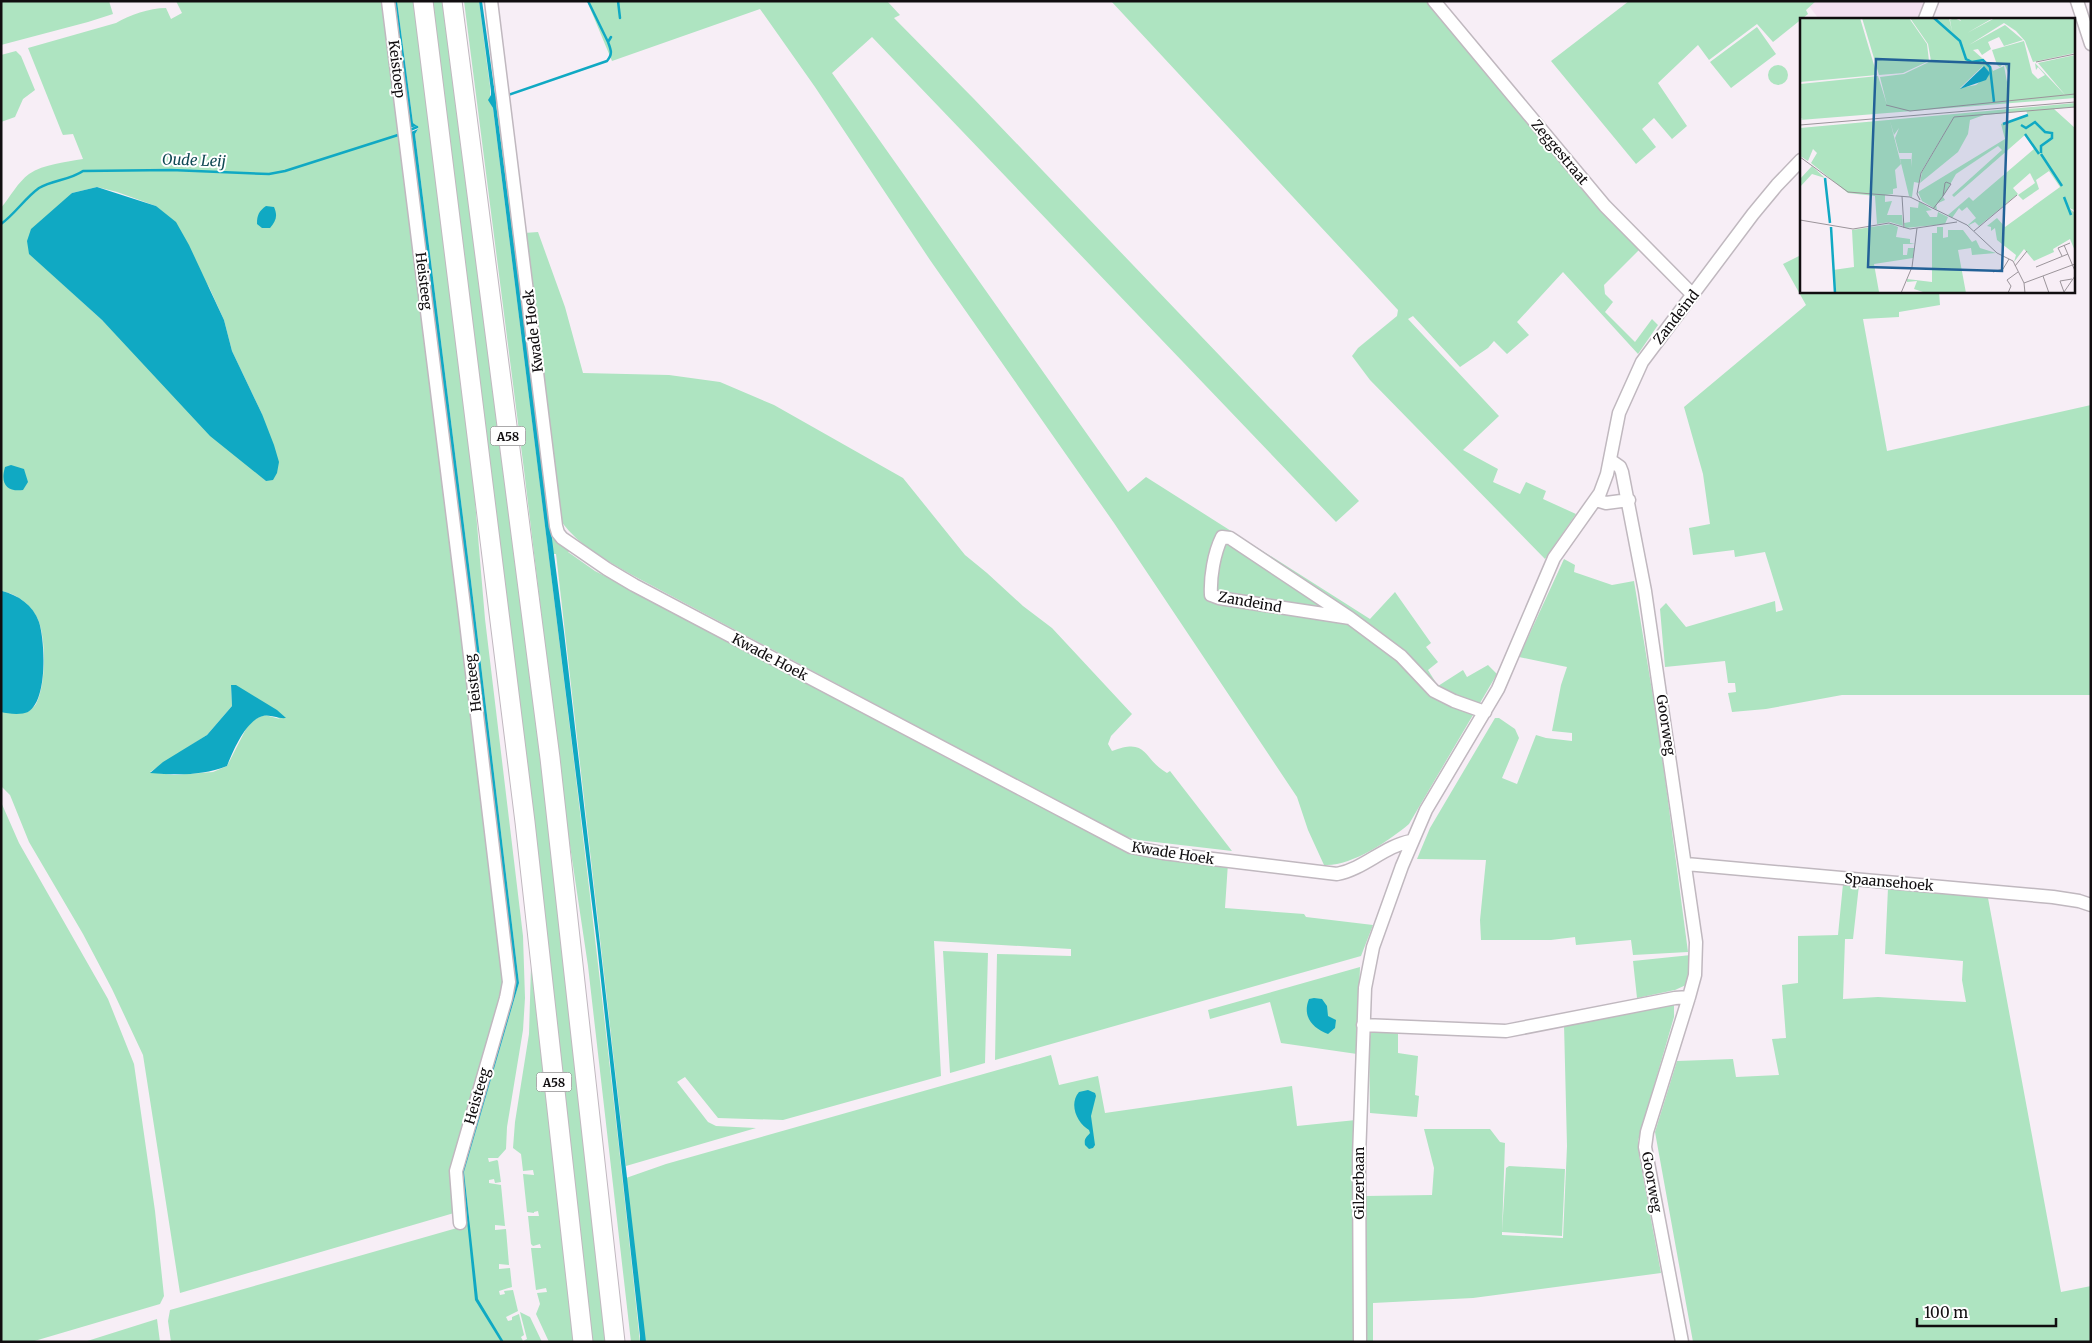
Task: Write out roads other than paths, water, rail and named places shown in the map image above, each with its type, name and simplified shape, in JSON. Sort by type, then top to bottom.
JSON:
[{"type":"highway","name":"A58","points":[[423,1],[526,822],[584,1342]]},
{"type":"highway","name":"A58","points":[[452,1],[550,758],[615,1342]]},
{"type":"street","name":"Keistoep","points":[[388,1],[406,137]]},
{"type":"street","name":"Kwade Hoek","points":[[491,1],[556,526],[562,538],[634,585],[1131,847],[1163,853],[1337,874],[1352,869],[1400,843],[1411,841]]},
{"type":"street","name":"Zeggestraat","points":[[1434,1],[1600,200],[1692,295]]},
{"type":"street","points":[[1925,18],[1932,1]]},
{"type":"street","points":[[2077,1],[2091,44]]},
{"type":"street","name":"Heisteeg","points":[[406,137],[509,982],[456,1171],[460,1223]]},
{"type":"street","name":"Zandeind","points":[[1363,1025],[1365,988],[1373,947],[1411,841],[1426,810],[1486,712],[1505,673],[1554,558],[1565,540],[1596,500],[1604,484],[1619,413],[1636,374],[1655,344],[1753,214],[1800,161]]},
{"type":"street","name":"Goorweg","points":[[1610,460],[1620,467],[1629,500],[1645,591],[1696,942],[1697,959],[1690,997],[1647,1132],[1645,1147],[1682,1342]]},
{"type":"street","points":[[1596,500],[1606,504],[1629,500]]},
{"type":"street","name":"Zandeind","points":[[1350,618],[1219,598],[1212,595],[1211,588],[1217,548],[1222,537],[1230,538],[1350,618],[1401,656],[1434,691],[1454,701],[1486,712]]},
{"type":"street","name":"Spaansehoek","points":[[1686,864],[2053,897],[2091,905]]},
{"type":"street","points":[[1363,1025],[1506,1031],[1675,998],[1690,997]]},
{"type":"street","name":"Gilzerbaan","points":[[1360,1342],[1359,1168],[1363,1025]]},
{"type":"water","points":[[393,1],[397,1],[413,123],[417,126],[409,128]]},
{"type":"water","points":[[479,1],[482,1],[495,94],[498,100],[496,104],[564,632],[646,1342],[640,1342],[597,944],[493,108],[488,100],[491,91]]},
{"type":"water","points":[[418,129],[415,134],[519,983],[464,1172],[478,1299],[504,1342],[501,1342],[475,1300],[462,1171],[514,992],[515,981],[411,132]]},
{"type":"water","points":[[97,187],[156,206],[176,222],[189,245],[224,320],[232,351],[262,414],[274,445],[279,462],[277,473],[273,480],[266,481],[210,436],[102,320],[29,254],[27,241],[31,229],[72,193]]},
{"type":"water","points":[[266,206],[274,207],[276,218],[270,228],[262,228],[257,224],[257,218]]},
{"type":"water","points":[[11,465],[24,469],[28,482],[23,490],[13,490],[6,486],[4,482],[5,467]]},
{"type":"water","points":[[2,591],[14,595],[29,606],[39,622],[43,642],[43,670],[39,696],[28,712],[22,714],[1,712]]},
{"type":"water","points":[[231,685],[236,685],[277,710],[286,718],[263,716],[251,723],[241,737],[227,766],[199,773],[150,773],[163,762],[207,735],[232,706]]},
{"type":"water","points":[[1309,999],[1322,999],[1327,1006],[1328,1016],[1336,1020],[1335,1028],[1328,1034],[1313,1025],[1308,1016],[1307,1005]]},
{"type":"water","points":[[1088,1090],[1095,1093],[1096,1096],[1091,1116],[1095,1145],[1089,1149],[1085,1143],[1090,1133],[1089,1130],[1078,1119],[1074,1108],[1079,1092]]},
{"type":"waterway","points":[[588,1],[608,42]]},
{"type":"waterway","name":"Oude Leij","points":[[618,1],[620,18]]},
{"type":"waterway","name":"Oude Leij","points":[[508,95],[607,61],[611,54],[608,42],[611,37]]},
{"type":"waterway","name":"Oude Leij","points":[[410,130],[417,127]]},
{"type":"waterway","name":"Oude Leij","points":[[1,224],[39,188],[83,171],[171,170],[269,174],[285,171],[398,135]]}]
